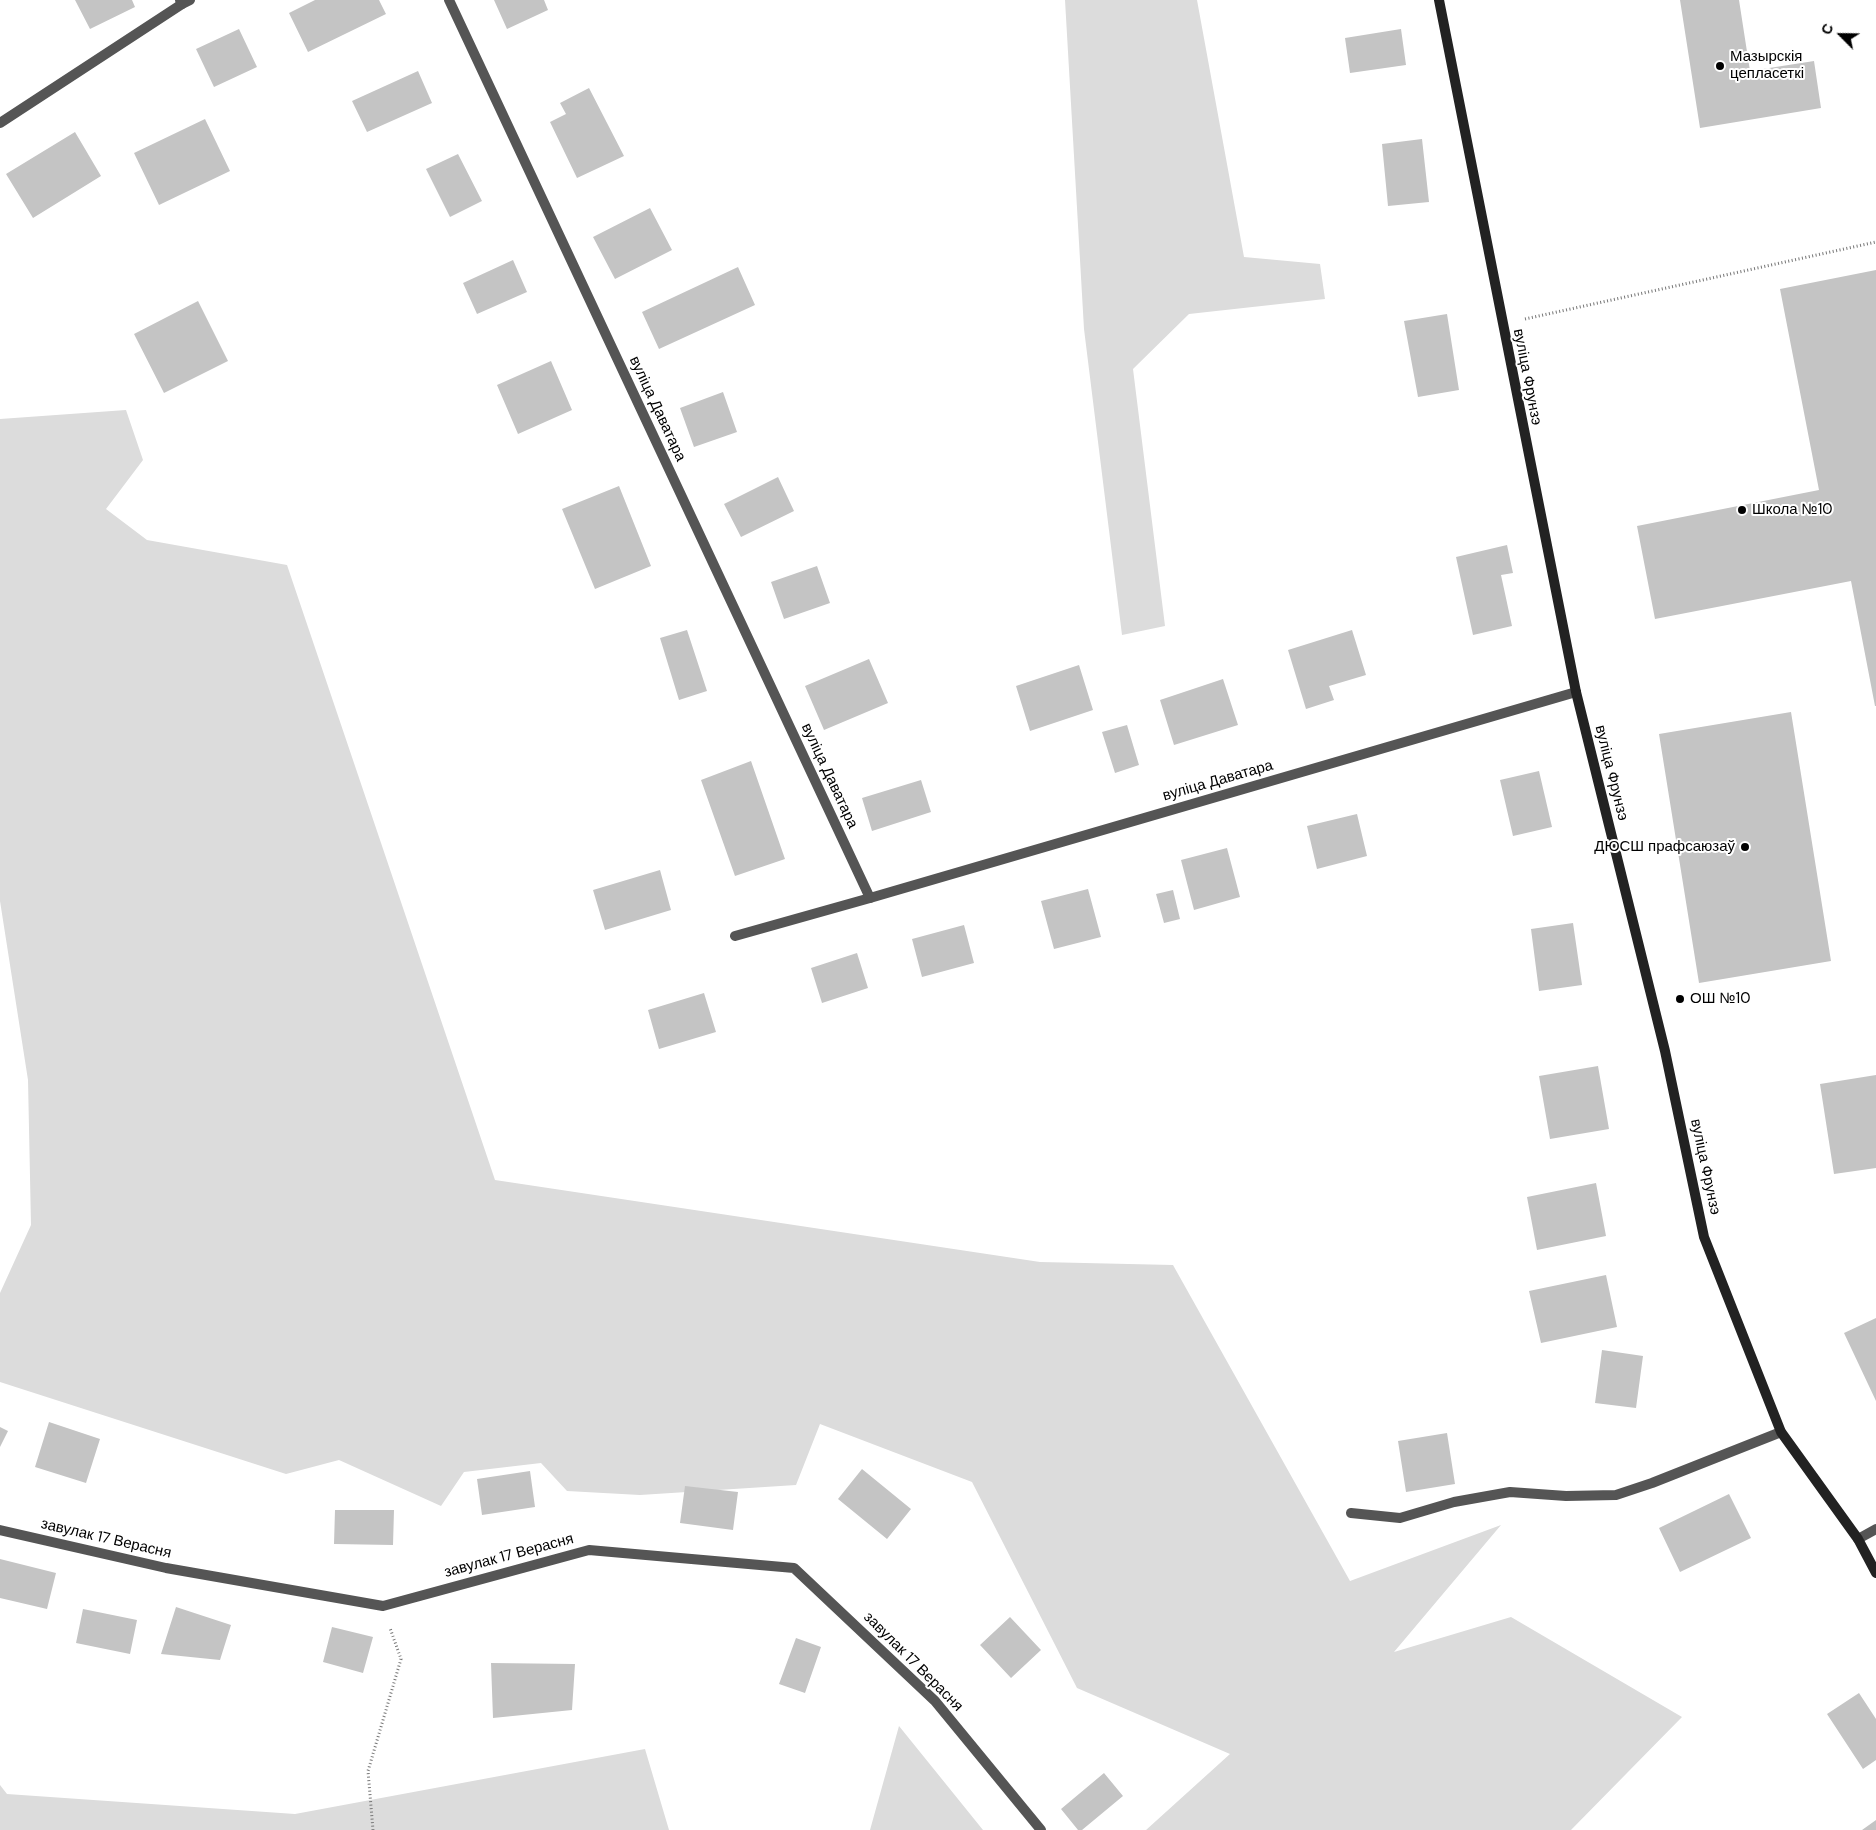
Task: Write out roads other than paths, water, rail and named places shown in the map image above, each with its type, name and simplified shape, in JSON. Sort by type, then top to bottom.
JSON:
[{"type":"street","name":"вуліца Даватара","points":[[448,0],[870,898],[1576,692]]},
{"type":"street","name":"вуліца Фрунзэ","points":[[1439,0],[1501,325],[1576,692],[1665,1051],[1704,1237],[1780,1432],[1858,1539],[1876,1573]]},
{"type":"street","points":[[0,123],[184,1]]},
{"type":"street","points":[[735,936],[870,898]]},
{"type":"street","points":[[1351,1513],[1400,1518],[1454,1502],[1510,1492],[1566,1496],[1616,1495],[1652,1483],[1780,1432]]},
{"type":"street","points":[[1858,1539],[1876,1529]]},
{"type":"street","name":"завулак 17 Верасня","points":[[0,1530],[166,1568],[382,1606],[589,1550],[794,1568],[935,1701],[1041,1830]]},
{"type":"place","name":"Мазырскія цепласеткі","points":[[1720,66]]},
{"type":"place","name":"Школа №10","points":[[1742,510]]},
{"type":"place","name":"ДЮСШ прафсаюзаў","points":[[1745,847]]},
{"type":"place","name":"ОШ №10","points":[[1680,999]]}]
